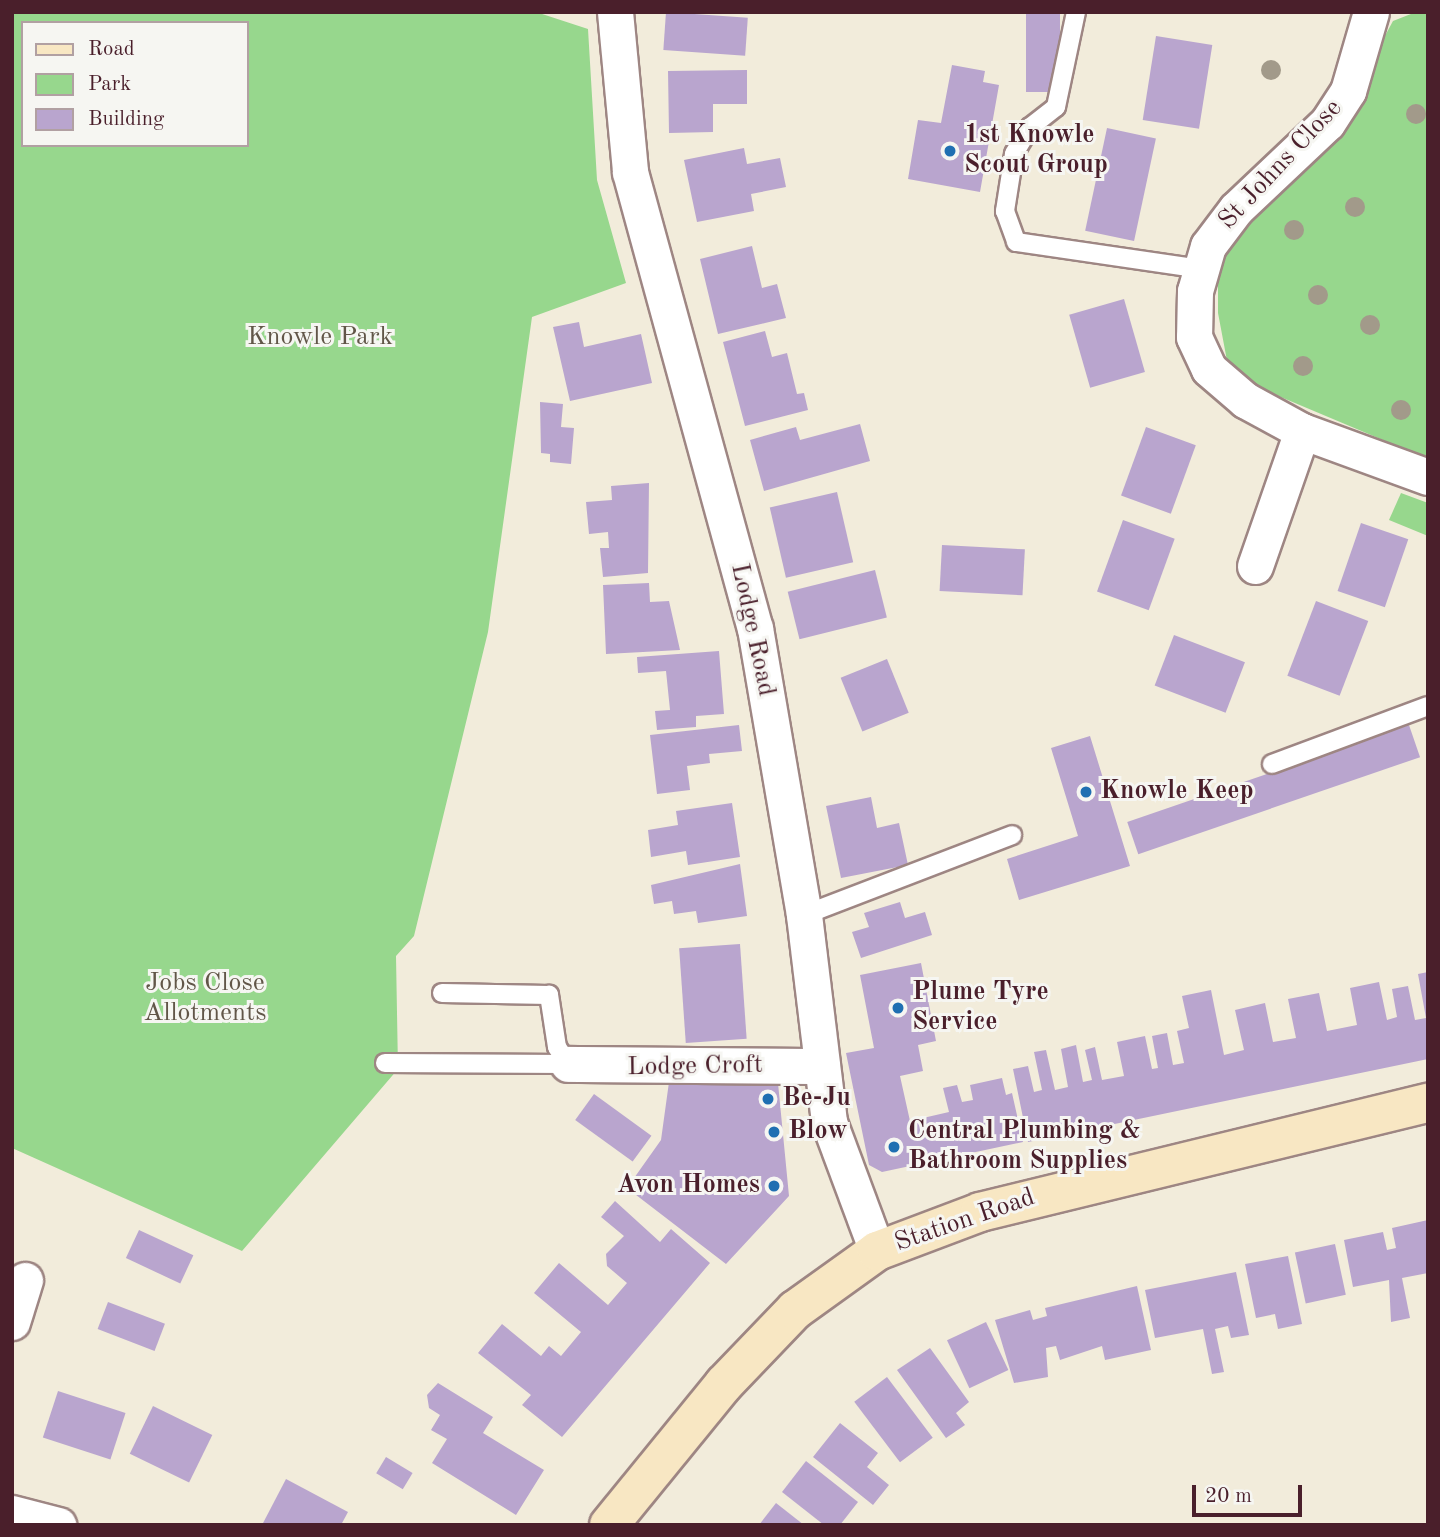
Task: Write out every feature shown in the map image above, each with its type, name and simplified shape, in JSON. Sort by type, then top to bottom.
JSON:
[{"type":"main road","name":"Station Road","points":[[609,1525],[724,1384],[795,1310],[877,1251],[979,1212],[1428,1103]]},
{"type":"street","name":"Lodge Road","points":[[615,12],[630,172],[755,628],[804,915],[830,1122],[877,1251]]},
{"type":"street","name":"St Johns Close","points":[[1371,12],[1348,91],[1327,124],[1236,209],[1200,269],[1194,337],[1209,369],[1245,400],[1303,431],[1428,477]]},
{"type":"street","points":[[1255,566],[1303,431]]},
{"type":"street","name":"Lodge Croft","points":[[568,1064],[822,1066]]},
{"type":"street","points":[[12,1322],[25,1280]]},
{"type":"street","points":[[12,1513],[58,1525]]},
{"type":"lane","points":[[1076,12],[1056,107],[1030,127],[1014,154],[1005,211],[1016,242],[1200,269]]},
{"type":"lane","points":[[1272,764],[1428,706]]},
{"type":"lane","points":[[804,915],[1012,835]]},
{"type":"lane","points":[[442,993],[549,995],[557,1047],[568,1064]]},
{"type":"lane","points":[[385,1063],[568,1064]]},
{"type":"green space","points":[[12,12],[536,12],[588,29],[597,180],[626,283],[532,317],[488,632],[414,936],[396,956],[398,1069],[242,1251],[12,1148]]},
{"type":"green space","points":[[1416,12],[1428,13],[1428,459],[1252,385],[1228,366],[1218,313],[1218,271],[1249,211],[1365,103],[1380,45],[1393,21]]},
{"type":"green space","points":[[1401,493],[1428,503],[1428,536],[1389,520]]},
{"type":"building","points":[[666,12],[748,18],[745,56],[663,50]]},
{"type":"building","points":[[1026,12],[1060,12],[1060,92],[1026,92]]},
{"type":"building","points":[[1156,36],[1212,45],[1199,129],[1143,120]]},
{"type":"building","name":"1st Knowle Scout Group","points":[[952,65],[985,71],[983,82],[999,85],[980,192],[908,179],[918,120],[941,123]]},
{"type":"building","points":[[747,70],[747,104],[713,104],[713,132],[669,133],[668,71]]},
{"type":"building","points":[[1107,128],[1156,138],[1134,241],[1085,231]]},
{"type":"building","points":[[744,148],[747,164],[780,158],[786,187],[751,194],[754,211],[697,222],[684,160]]},
{"type":"building","points":[[752,246],[762,288],[777,284],[786,318],[718,334],[700,259]]},
{"type":"building","points":[[1124,299],[1145,372],[1090,388],[1069,315]]},
{"type":"building","points":[[579,322],[584,347],[641,334],[652,383],[570,401],[553,327]]},
{"type":"building","points":[[765,331],[772,357],[787,353],[797,394],[804,393],[808,410],[745,426],[723,342]]},
{"type":"building","points":[[540,402],[563,404],[561,427],[574,428],[571,464],[550,462],[550,454],[541,453]]},
{"type":"building","points":[[860,424],[870,461],[764,491],[750,440],[796,427],[800,440]]},
{"type":"building","points":[[1146,427],[1196,445],[1171,514],[1121,496]]},
{"type":"building","points":[[649,483],[648,573],[603,577],[600,548],[609,548],[608,532],[589,534],[586,502],[612,500],[611,486]]},
{"type":"building","points":[[837,492],[853,562],[786,578],[770,508]]},
{"type":"building","points":[[1123,520],[1175,539],[1149,610],[1097,591]]},
{"type":"building","points":[[1361,523],[1408,539],[1385,607],[1338,591]]},
{"type":"building","points":[[942,545],[1025,549],[1022,595],[940,591]]},
{"type":"building","points":[[875,570],[887,618],[800,639],[788,592]]},
{"type":"building","points":[[649,583],[650,602],[669,601],[680,650],[606,654],[603,585]]},
{"type":"building","points":[[1316,601],[1368,621],[1340,696],[1287,676]]},
{"type":"building","points":[[1174,635],[1245,662],[1226,713],[1155,685]]},
{"type":"building","points":[[719,651],[724,714],[696,716],[696,727],[657,730],[655,711],[670,710],[666,671],[638,673],[637,657]]},
{"type":"building","points":[[887,659],[909,713],[862,732],[841,678]]},
{"type":"building","points":[[739,725],[742,751],[709,754],[710,763],[687,766],[690,790],[657,794],[650,735]]},
{"type":"building","points":[[1409,725],[1420,757],[1138,854],[1127,822]]},
{"type":"building","name":"Knowle Keep","points":[[1090,736],[1130,866],[1019,900],[1007,859],[1078,836],[1051,748]]},
{"type":"building","points":[[871,797],[877,828],[899,823],[908,865],[841,878],[826,806]]},
{"type":"building","points":[[732,803],[740,857],[688,865],[686,851],[651,857],[648,830],[678,825],[676,811]]},
{"type":"building","points":[[740,864],[747,916],[698,923],[696,911],[674,914],[672,901],[654,904],[651,885]]},
{"type":"building","points":[[900,902],[905,918],[925,912],[932,935],[861,958],[852,932],[869,927],[864,913]]},
{"type":"building","points":[[740,944],[747,1039],[686,1043],[679,948]]},
{"type":"building","points":[[921,963],[936,1041],[918,1045],[923,1071],[900,1076],[910,1121],[949,1112],[943,1088],[957,1085],[962,1102],[973,1100],[970,1085],[1002,1078],[1006,1095],[1012,1093],[1023,1142],[882,1172],[869,1165],[846,1053],[874,1048],[860,975]]},
{"type":"building","points":[[1428,972],[1428,1059],[1028,1142],[1013,1069],[1028,1066],[1034,1092],[1042,1090],[1034,1052],[1046,1050],[1055,1090],[1068,1087],[1061,1049],[1076,1045],[1083,1082],[1092,1080],[1085,1050],[1095,1047],[1102,1080],[1124,1076],[1117,1042],[1145,1036],[1152,1069],[1158,1068],[1152,1036],[1167,1033],[1173,1065],[1184,1063],[1177,1031],[1189,1028],[1182,996],[1211,990],[1224,1055],[1244,1050],[1235,1010],[1265,1003],[1273,1042],[1296,1038],[1288,999],[1319,993],[1327,1031],[1357,1025],[1350,988],[1379,982],[1387,1020],[1397,1017],[1392,989],[1408,986],[1415,1020],[1426,1018],[1418,974]]},
{"type":"building","points":[[669,1082],[778,1083],[789,1196],[726,1264],[627,1188],[661,1140]]},
{"type":"building","points":[[594,1094],[651,1136],[633,1162],[575,1120]]},
{"type":"building","points":[[615,1201],[660,1242],[671,1229],[710,1263],[562,1437],[522,1405],[531,1395],[478,1353],[502,1324],[541,1356],[549,1346],[561,1356],[581,1332],[534,1293],[559,1263],[608,1305],[627,1283],[607,1266],[606,1254],[624,1236],[601,1217]]},
{"type":"building","points":[[1428,1220],[1428,1273],[1402,1278],[1410,1318],[1391,1322],[1389,1280],[1353,1287],[1344,1240],[1383,1232],[1387,1250],[1396,1248],[1392,1228]]},
{"type":"building","points":[[139,1230],[193,1255],[180,1283],[126,1258]]},
{"type":"building","points":[[1335,1244],[1346,1295],[1306,1303],[1295,1253]]},
{"type":"building","points":[[1288,1256],[1302,1324],[1278,1329],[1275,1314],[1256,1318],[1245,1264]]},
{"type":"building","points":[[1236,1272],[1249,1335],[1231,1338],[1228,1326],[1215,1329],[1224,1372],[1212,1374],[1203,1329],[1155,1338],[1145,1290]]},
{"type":"building","points":[[1137,1286],[1151,1350],[1105,1360],[1102,1346],[1060,1360],[1056,1346],[1046,1348],[1048,1377],[1014,1383],[995,1320],[1030,1310],[1033,1320],[1047,1316],[1045,1308]]},
{"type":"building","points":[[108,1302],[165,1324],[155,1351],[98,1329]]},
{"type":"building","points":[[986,1322],[1008,1370],[969,1388],[947,1340]]},
{"type":"building","points":[[930,1348],[969,1402],[956,1413],[965,1425],[946,1438],[897,1370]]},
{"type":"building","points":[[887,1377],[933,1438],[900,1462],[854,1402]]},
{"type":"building","points":[[438,1383],[493,1417],[483,1433],[544,1470],[516,1515],[432,1463],[447,1439],[431,1430],[440,1415],[429,1408],[427,1395]]},
{"type":"building","points":[[58,1391],[126,1413],[110,1460],[43,1438]]},
{"type":"building","points":[[153,1406],[212,1435],[189,1483],[130,1454]]},
{"type":"building","points":[[840,1423],[878,1453],[867,1467],[889,1485],[873,1505],[813,1457]]},
{"type":"building","points":[[386,1457],[413,1473],[403,1489],[376,1473]]},
{"type":"building","points":[[806,1461],[858,1502],[840,1525],[824,1525],[782,1492]]},
{"type":"building","points":[[286,1479],[348,1512],[341,1525],[262,1525]]},
{"type":"building","points":[[776,1503],[804,1525],[759,1525]]},
{"type":"place","name":"1st Knowle Scout Group","points":[[950,151]]},
{"type":"place","name":"Knowle Keep","points":[[1086,792]]},
{"type":"place","name":"Plume Tyre Service","points":[[898,1008]]},
{"type":"place","name":"Be-Ju","points":[[768,1099]]},
{"type":"place","name":"Blow","points":[[774,1132]]},
{"type":"place","name":"Central Plumbing & Bathroom Supplies","points":[[894,1147]]},
{"type":"place","name":"Avon Homes","points":[[774,1186]]},
{"type":"park label","name":"Knowle Park","points":[[320,338]]},
{"type":"park label","name":"Jobs Close Allotments","points":[[205,999]]}]
